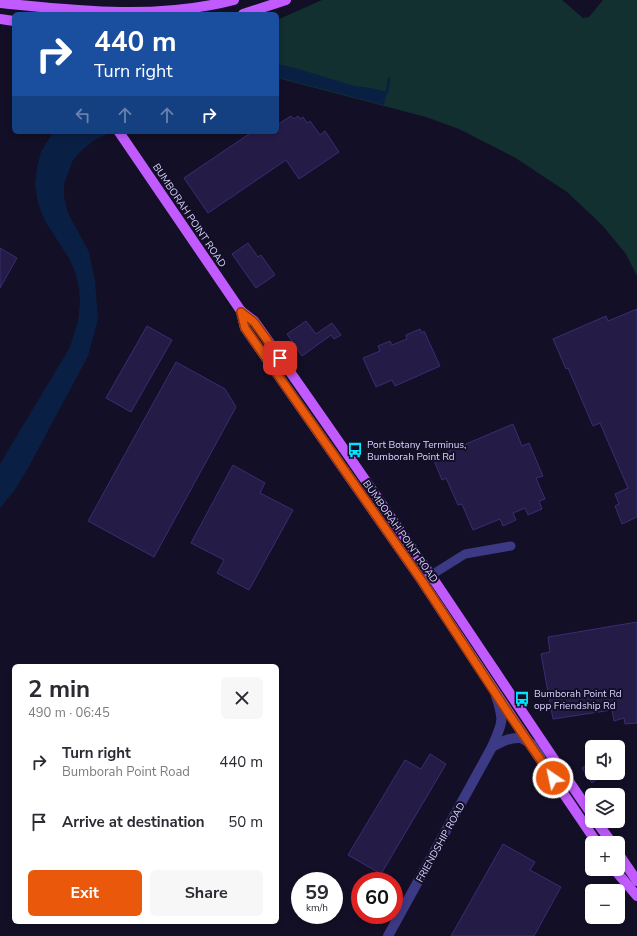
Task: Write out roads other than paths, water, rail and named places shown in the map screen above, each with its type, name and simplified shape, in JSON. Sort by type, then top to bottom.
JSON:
[{"type":"main road","points":[[150,12],[206,6],[234,0]]},
{"type":"main road","points":[[248,12],[286,0]]},
{"type":"main road","points":[[0,3],[56,11],[92,12]]},
{"type":"main road","points":[[0,19],[12,21]]},
{"type":"main road","name":"BUMBORAH POINT ROAD","points":[[120,134],[241,312],[254,322],[323,418],[426,578],[495,692],[592,836]]},
{"type":"main road","name":"BUMBORAH POINT ROAD","points":[[241,312],[245,328],[313,426],[426,578],[585,805]]},
{"type":"main road","points":[[625,863],[637,881]]},
{"type":"main road","points":[[620,876],[637,896]]},
{"type":"street","points":[[313,426],[323,418]]},
{"type":"street","points":[[426,578],[465,554],[511,546]]},
{"type":"street","name":"FRIENDSHIP ROAD","points":[[388,936],[492,747],[501,725],[502,713],[495,692]]},
{"type":"street","points":[[492,747],[510,738],[521,738],[549,754]]},
{"type":"water","points":[[279,64],[354,86],[387,92],[384,105],[279,78]]},
{"type":"water","points":[[52,134],[107,134],[93,141],[73,160],[64,184],[64,197],[68,213],[89,252],[95,281],[98,319],[88,356],[28,468],[14,491],[0,508],[0,464],[70,347],[78,321],[80,302],[76,274],[70,260],[45,221],[38,203],[35,184],[41,152]]},
{"type":"waterway","points":[[384,93],[387,92],[389,79]]},
{"type":"place","name":"Port Botany Terminus, Bumborah Point Rd","points":[[355,450]]},
{"type":"place","name":"Bumborah Point Rd opp Friendship Rd","points":[[522,699]]}]
